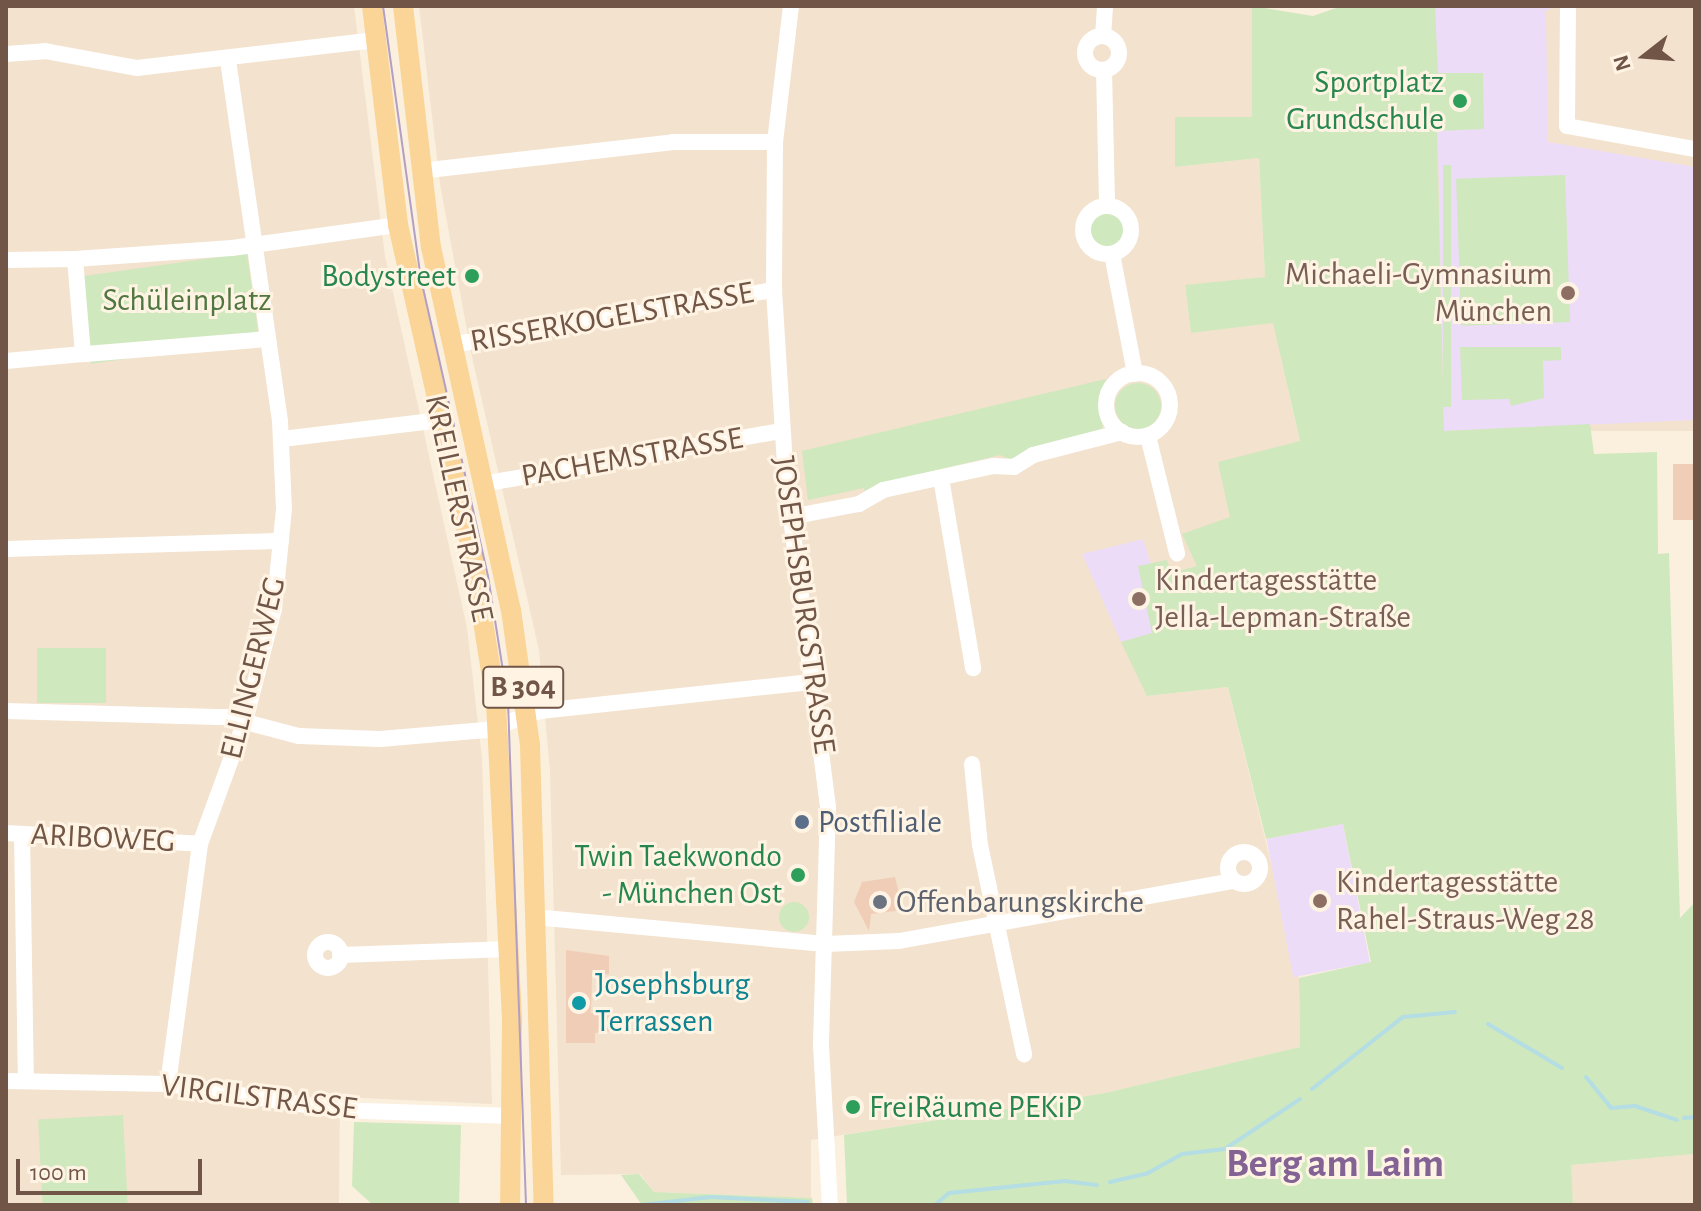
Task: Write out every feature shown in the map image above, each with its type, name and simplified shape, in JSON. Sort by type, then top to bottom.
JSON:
[{"type":"main road","name":"KREILLERSTRASSE","points":[[372,6],[398,225],[473,559],[499,725],[509,949],[510,1205]]},
{"type":"main road","name":"KREILLERSTRASSE","points":[[403,6],[420,171],[451,345],[483,484],[527,716],[544,1205]]},
{"type":"street","name":"JOSEPHSBURGSTRASSE","points":[[791,6],[775,142],[774,290],[781,431],[828,807],[821,1045],[830,1205]]},
{"type":"street","points":[[1103,36],[1105,6]]},
{"type":"street","points":[[1568,6],[1567,126],[1695,149]]},
{"type":"street","points":[[1103,36],[1088,43],[1085,54],[1089,64],[1104,70]]},
{"type":"street","points":[[1103,36],[1117,43],[1120,54],[1104,70],[1107,205]]},
{"type":"street","points":[[6,54],[45,51],[137,68],[375,40]]},
{"type":"street","name":"ELLINGERWEG","points":[[168,1084],[200,844],[245,721],[274,609],[281,541],[282,439],[228,58]]},
{"type":"street","points":[[420,171],[673,142],[775,142]]},
{"type":"street","points":[[1107,205],[1122,210],[1131,223],[1126,246],[1112,254],[1096,252],[1083,232],[1086,216],[1107,205]]},
{"type":"street","points":[[6,260],[75,259],[254,245],[398,225]]},
{"type":"street","points":[[1112,254],[1135,374]]},
{"type":"street","points":[[75,259],[83,354]]},
{"type":"street","name":"RISSERKOGELSTRASSE","points":[[451,345],[774,290]]},
{"type":"street","points":[[6,361],[267,339]]},
{"type":"street","points":[[790,517],[859,504],[883,490],[1014,467],[1033,455],[1122,432],[1148,436],[1163,425],[1170,400],[1155,378],[1135,374],[1109,394],[1108,415],[1122,432]]},
{"type":"street","points":[[282,439],[441,420]]},
{"type":"street","name":"PACHEMSTRASSE","points":[[483,484],[781,431]]},
{"type":"street","points":[[1148,436],[1177,553]]},
{"type":"street","points":[[941,478],[973,668]]},
{"type":"street","points":[[6,549],[281,541]]},
{"type":"street","points":[[6,711],[245,721],[342,739],[499,725],[527,716],[813,682]]},
{"type":"street","points":[[972,764],[996,925],[1024,1054]]},
{"type":"street","points":[[14,833],[13,955],[26,1080]]},
{"type":"street","name":"ARIBOWEG","points":[[14,833],[200,844]]},
{"type":"street","points":[[534,917],[825,944],[899,941],[1234,881]]},
{"type":"street","points":[[340,955],[509,949]]},
{"type":"street","name":"VIRGILSTRASSE","points":[[6,1081],[168,1084],[337,1110],[511,1116]]},
{"type":"shaded area","points":[[6,6],[354,6],[385,256],[467,628],[482,758],[492,1104],[340,1097],[339,1205],[6,1205]]},
{"type":"shaded area","points":[[419,6],[1252,6],[1252,117],[1176,167],[1259,158],[1265,277],[1185,286],[1191,333],[1273,322],[1300,442],[1231,517],[1198,566],[1147,696],[1228,687],[1299,978],[1300,1047],[1105,1093],[811,1140],[811,1198],[654,1192],[640,1174],[561,1175],[550,771],[539,650],[472,357],[440,184]]},
{"type":"shaded area","name":"Michaeli-Gymnasium München","points":[[1435,6],[1695,6],[1695,431],[1435,431]]},
{"type":"shaded area","name":"Michaeli-Gymnasium München","points":[[1435,6],[1555,6],[1546,11],[1548,142],[1695,167],[1695,420],[1444,431]]},
{"type":"shaded area","name":"Kindertagesstätte Jella-Lepman-Straße","points":[[1143,539],[1151,564],[1167,560],[1183,626],[1121,642],[1082,554]]},
{"type":"shaded area","name":"Kindertagesstätte Rahel-Straus-Weg 28","points":[[1343,824],[1370,962],[1293,977],[1266,839]]},
{"type":"shaded area","points":[[1695,1154],[1695,1205],[1573,1205],[1570,1165]]},
{"type":"green space","points":[[1252,6],[1313,16],[1342,6],[1435,6],[1438,73],[1483,73],[1484,129],[1437,131],[1444,431],[1590,424],[1594,454],[1657,452],[1658,554],[1669,553],[1680,918],[1695,902],[1695,1154],[1571,1165],[1573,1205],[847,1205],[844,1135],[1105,1093],[1300,1047],[1299,978],[1371,962],[1343,824],[1266,839],[1228,687],[1147,696],[1121,642],[1152,633],[1138,566],[1167,560],[1171,573],[1197,566],[1182,534],[1230,517],[1218,462],[1300,441],[1273,323],[1191,333],[1185,285],[1265,277],[1259,158],[1175,167],[1175,117],[1252,117]]},
{"type":"green space","points":[[1443,165],[1451,165],[1451,407],[1443,407]]},
{"type":"green space","points":[[1565,175],[1570,322],[1461,326],[1456,179]]},
{"type":"green space","points":[[1108,211],[1121,216],[1126,229],[1121,242],[1108,247],[1095,242],[1090,229],[1095,216]]},
{"type":"green space","name":"Schüleinplatz","points":[[247,253],[259,340],[91,364],[79,277]]},
{"type":"green space","points":[[1460,347],[1561,347],[1561,360],[1543,361],[1544,398],[1511,406],[1509,399],[1462,400]]},
{"type":"green space","points":[[1106,379],[1102,432],[1009,459],[1000,455],[879,484],[867,498],[864,488],[808,500],[802,451]]},
{"type":"green space","points":[[1138,383],[1154,390],[1161,406],[1154,422],[1138,429],[1122,422],[1115,406],[1122,390]]},
{"type":"green space","points":[[37,648],[106,648],[106,703],[37,703]]},
{"type":"green space","points":[[794,902],[805,906],[809,917],[805,928],[794,932],[783,928],[779,917],[783,906]]},
{"type":"green space","points":[[123,1115],[128,1205],[43,1205],[38,1119]]},
{"type":"green space","points":[[354,1122],[461,1125],[459,1205],[373,1205],[352,1186]]},
{"type":"green space","points":[[639,1174],[654,1192],[812,1198],[813,1205],[642,1205],[621,1175]]},
{"type":"building","points":[[1673,464],[1695,464],[1695,520],[1673,520]]},
{"type":"building","name":"Offenbarungskirche","points":[[895,877],[903,910],[871,914],[869,931],[854,902],[862,882]]},
{"type":"building","name":"Josephsburg Terrassen","points":[[566,950],[609,956],[609,974],[592,975],[591,1013],[611,1013],[614,1031],[595,1033],[595,1043],[566,1043]]},
{"type":"waterway","points":[[1312,1089],[1403,1017],[1455,1012]]},
{"type":"waterway","points":[[1488,1024],[1562,1068]]},
{"type":"waterway","points":[[1586,1077],[1611,1108],[1635,1106],[1677,1120]]},
{"type":"waterway","points":[[1110,1182],[1148,1173],[1182,1154],[1225,1149],[1300,1099]]},
{"type":"waterway","points":[[1684,1118],[1695,1117]]},
{"type":"waterway","points":[[935,1205],[949,1193],[1065,1181],[1097,1185]]},
{"type":"waterway","points":[[642,1205],[711,1197],[808,1202]]},
{"type":"tram line","points":[[383,6],[421,279],[488,576],[508,702],[526,1205]]},
{"type":"tram line","points":[[1294,6],[1311,6]]},
{"type":"place","name":"Sportplatz Grundschule","points":[[1460,101]]},
{"type":"place","name":"Bodystreet","points":[[472,276]]},
{"type":"place","name":"Michaeli-Gymnasium München","points":[[1568,293]]},
{"type":"place","name":"Kindertagesstätte Jella-Lepman-Straße","points":[[1139,599]]},
{"type":"place","name":"Postfiliale","points":[[802,822]]},
{"type":"place","name":"Twin Taekwondo - München Ost","points":[[798,875]]},
{"type":"place","name":"Kindertagesstätte Rahel-Straus-Weg 28","points":[[1320,901]]},
{"type":"place","name":"Offenbarungskirche","points":[[880,902]]},
{"type":"place","name":"Josephsburg Terrassen","points":[[579,1003]]},
{"type":"place","name":"FreiRäume PEKiP","points":[[853,1107]]},
{"type":"district","name":"Berg am Laim","points":[[1335,1164]]}]
